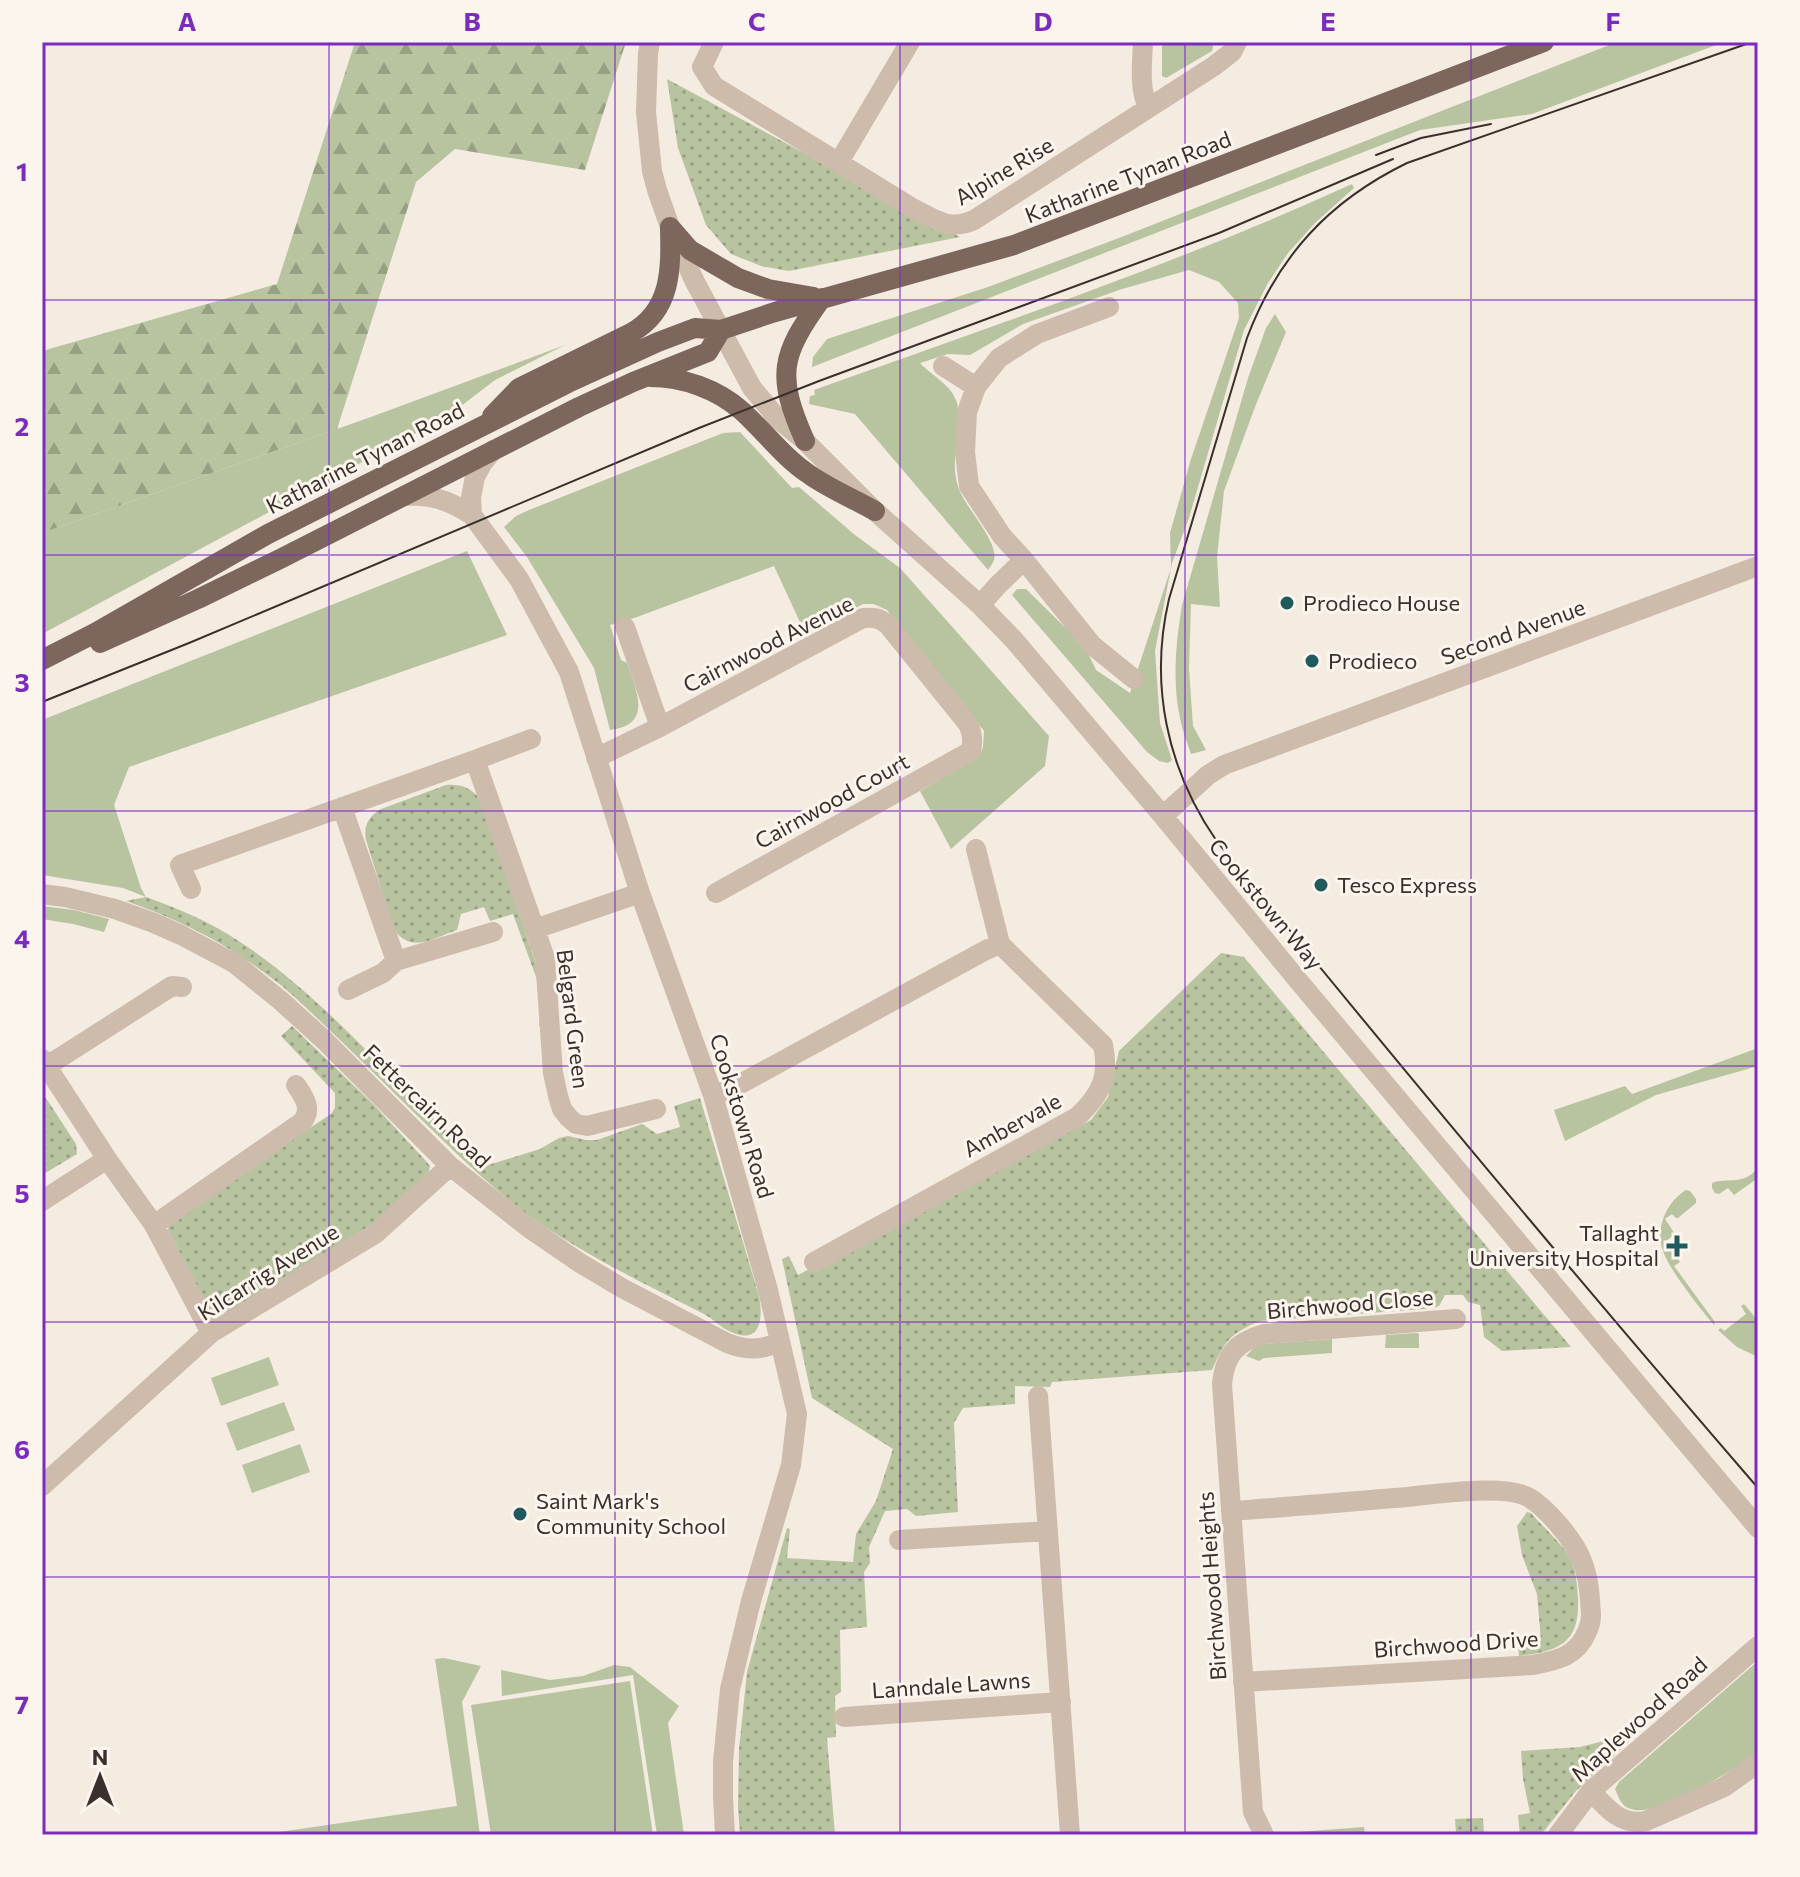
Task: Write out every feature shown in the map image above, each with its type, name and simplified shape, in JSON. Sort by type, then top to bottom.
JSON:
[{"type":"main road","name":"Katharine Tynan Road","points":[[42,662],[268,534],[568,383],[658,342],[695,328],[721,330],[822,298],[958,263],[1031,240],[1544,42]]},
{"type":"main road","points":[[670,227],[690,250],[738,278],[768,289],[822,298],[796,338],[787,364],[787,393],[805,441]]},
{"type":"main road","points":[[481,427],[519,388],[647,323],[664,298],[669,274],[670,227]]},
{"type":"main road","name":"Katharine Tynan Road","points":[[42,662],[101,643],[198,599],[579,407],[708,352],[721,330]]},
{"type":"main road","points":[[646,377],[678,379],[725,399],[742,411],[810,476],[875,511]]},
{"type":"street","points":[[650,42],[646,112],[652,171],[670,227],[721,330]]},
{"type":"street","name":"Alpine Rise","points":[[714,42],[702,67],[714,86],[914,209],[943,223],[959,226],[974,220],[1214,66],[1232,52],[1237,42]]},
{"type":"street","points":[[839,162],[910,42]]},
{"type":"street","points":[[1143,42],[1142,86],[1148,108]]},
{"type":"street","points":[[1109,307],[1037,334],[999,358],[976,387],[967,412],[965,452],[969,486],[1002,536],[1092,645],[1134,679]]},
{"type":"street","name":"Cookstown Way","points":[[721,330],[763,403],[875,511],[980,605],[1046,677],[1758,1528]]},
{"type":"street","points":[[943,366],[976,387]]},
{"type":"street","points":[[472,515],[472,486],[482,464],[493,450]]},
{"type":"street","points":[[404,496],[431,496],[457,505],[472,515]]},
{"type":"street","name":"Cookstown Road","points":[[472,515],[519,579],[569,672],[640,893],[713,1095],[768,1290],[797,1414],[791,1465],[751,1601],[730,1689],[723,1762],[725,1835]]},
{"type":"street","points":[[980,605],[1024,560]]},
{"type":"street","name":"Second Avenue","points":[[1163,816],[1208,775],[1224,765],[1758,566]]},
{"type":"street","name":"Cairnwood Avenue","points":[[596,758],[863,618],[873,617],[888,625],[968,724],[972,731],[971,751]]},
{"type":"street","points":[[625,627],[660,727]]},
{"type":"street","points":[[191,889],[180,865],[531,739]]},
{"type":"street","name":"Cairnwood Court","points":[[716,893],[971,751]]},
{"type":"street","name":"Belgard Green","points":[[475,760],[545,958],[553,1073],[562,1109],[576,1124],[587,1126],[656,1109]]},
{"type":"street","points":[[342,807],[396,961]]},
{"type":"street","points":[[713,1095],[731,1089],[1000,944],[976,849]]},
{"type":"street","name":"Belgard Green","points":[[535,929],[640,893]]},
{"type":"street","name":"Fettercairn Road","points":[[42,894],[115,909],[154,923],[234,963],[323,1039],[450,1166],[529,1228],[622,1288],[738,1347],[755,1349],[780,1342]]},
{"type":"street","points":[[348,990],[383,973],[396,961],[493,932]]},
{"type":"street","name":"Ambervale","points":[[814,1262],[1077,1117],[1092,1104],[1105,1076],[1103,1045],[1000,944]]},
{"type":"street","points":[[182,987],[172,986],[45,1062],[154,1225],[211,1333]]},
{"type":"street","points":[[154,1225],[302,1122],[308,1108],[296,1085]]},
{"type":"street","points":[[42,1201],[107,1159]]},
{"type":"street","name":"Kilcarrig Avenue","points":[[42,1486],[211,1333],[375,1234],[450,1166]]},
{"type":"street","name":"Birchwood Close","points":[[1247,1339],[1265,1334],[1456,1319]]},
{"type":"street","name":"Birchwood Heights","points":[[1247,1339],[1232,1353],[1224,1366],[1223,1375],[1253,1812],[1264,1835]]},
{"type":"street","name":"Lanndale Lawns","points":[[1038,1396],[1070,1835]]},
{"type":"street","name":"Birchwood Drive","points":[[1231,1511],[1503,1491],[1526,1496],[1557,1523],[1582,1559],[1589,1588],[1591,1622],[1584,1638],[1574,1652],[1557,1661],[1243,1682]]},
{"type":"street","points":[[899,1540],[1048,1531]]},
{"type":"street","name":"Maplewood Road","points":[[1558,1835],[1591,1791],[1758,1646]]},
{"type":"street","name":"Lanndale Lawns","points":[[844,1717],[1061,1702]]},
{"type":"street","points":[[1591,1791],[1621,1820],[1635,1823],[1724,1787],[1758,1763]]},
{"type":"green space","points":[[355,42],[626,42],[585,170],[455,149],[416,182],[337,429],[42,533],[42,351],[277,284]]},
{"type":"green space","points":[[1162,42],[1214,42],[1212,51],[1166,78],[1162,76]]},
{"type":"green space","points":[[1617,42],[1724,42],[1532,114],[1420,130],[812,367],[813,357],[827,339],[988,287],[1119,238]]},
{"type":"green space","points":[[667,79],[960,237],[789,271],[761,266],[731,254],[706,225],[678,148]]},
{"type":"green space","points":[[1352,184],[1354,188],[1315,223],[1288,253],[1268,283],[1244,330],[1189,518],[1172,563],[1155,651],[1160,723],[1172,760],[1168,763],[1159,761],[1147,752],[1012,595],[1017,589],[1026,589],[1085,647],[1096,670],[1130,693],[1171,568],[1170,533],[1191,459],[1239,318],[1238,303],[1219,282],[1189,270],[1122,289],[1023,324],[970,355],[948,354],[920,363],[946,386],[957,403],[956,478],[962,496],[991,544],[994,560],[988,570],[855,414],[809,404],[810,396],[815,395],[814,390],[1220,241]]},
{"type":"green space","points":[[1275,314],[1286,332],[1224,491],[1217,557],[1220,607],[1191,604],[1189,668],[1193,726],[1206,750],[1191,754],[1181,722],[1176,690],[1182,605],[1248,378],[1266,328]]},
{"type":"green space","points":[[565,345],[495,380],[448,416],[42,634],[42,533]]},
{"type":"green space","points":[[740,432],[792,488],[799,487],[855,535],[900,568],[1049,736],[1045,766],[951,849],[920,791],[979,757],[984,731],[887,610],[874,604],[863,604],[805,633],[774,566],[610,625],[621,660],[627,663],[638,705],[632,721],[624,727],[610,730],[594,668],[527,557],[504,527],[529,510],[723,433]]},
{"type":"green space","points":[[467,551],[507,635],[129,767],[114,805],[146,897],[123,888],[42,875],[42,720]]},
{"type":"green space","points":[[446,785],[465,788],[480,799],[543,984],[543,1025],[539,1026],[542,1007],[539,985],[513,914],[490,921],[484,907],[461,914],[457,930],[424,942],[408,941],[394,930],[366,840],[366,826],[381,809]]},
{"type":"green space","points":[[146,897],[219,929],[291,980],[485,1166],[540,1149],[568,1136],[597,1140],[642,1124],[657,1134],[680,1127],[674,1106],[700,1098],[759,1296],[761,1315],[757,1329],[746,1336],[727,1330],[542,1225],[471,1167],[282,986],[207,936],[126,901]]},
{"type":"green space","points":[[42,906],[109,919],[104,932],[42,919]]},
{"type":"green space","points":[[1221,953],[1244,957],[1571,1347],[1502,1351],[1484,1337],[1480,1305],[1468,1302],[1463,1295],[1445,1295],[1439,1306],[1424,1309],[1260,1321],[1230,1339],[1212,1370],[1052,1382],[1050,1387],[1015,1386],[1015,1404],[963,1408],[954,1423],[958,1512],[916,1516],[907,1509],[885,1511],[869,1547],[870,1563],[864,1572],[867,1627],[840,1630],[841,1692],[835,1696],[836,1737],[827,1738],[835,1835],[740,1835],[739,1749],[747,1672],[787,1528],[790,1529],[787,1558],[853,1562],[856,1534],[876,1501],[893,1449],[812,1398],[782,1259],[789,1256],[798,1275],[1091,1120],[1108,1097],[1119,1051]]},
{"type":"green space","points":[[292,1026],[374,1105],[426,1161],[429,1171],[382,1221],[231,1312],[222,1313],[209,1309],[168,1230],[169,1221],[331,1114],[335,1108],[335,1093],[281,1036]]},
{"type":"green space","points":[[1758,1048],[1758,1066],[1656,1095],[1565,1141],[1554,1110],[1625,1086],[1632,1094]]},
{"type":"green space","points":[[42,1092],[76,1144],[77,1154],[42,1175]]},
{"type":"green space","points":[[1758,1167],[1758,1178],[1734,1195],[1728,1188],[1719,1194],[1712,1188],[1712,1183],[1718,1181],[1748,1177]]},
{"type":"green space","points":[[1686,1190],[1690,1191],[1696,1203],[1678,1218],[1672,1214],[1665,1219],[1675,1234],[1666,1241],[1680,1262],[1674,1266],[1715,1322],[1714,1325],[1672,1268],[1661,1243],[1664,1217],[1673,1202]]},
{"type":"green space","points":[[1744,1304],[1758,1321],[1758,1357],[1737,1347],[1718,1330],[1721,1328],[1724,1331],[1746,1314],[1741,1306]]},
{"type":"green space","points":[[1417,1333],[1419,1348],[1385,1348],[1386,1335]]},
{"type":"green space","points":[[1332,1339],[1332,1353],[1264,1358],[1259,1361],[1246,1356],[1264,1344]]},
{"type":"green space","points":[[269,1357],[279,1385],[221,1406],[211,1378]]},
{"type":"green space","points":[[284,1402],[295,1430],[237,1451],[226,1423]]},
{"type":"green space","points":[[300,1444],[310,1472],[252,1493],[242,1465]]},
{"type":"green space","points":[[1527,1512],[1569,1556],[1577,1582],[1578,1614],[1575,1626],[1564,1642],[1555,1648],[1519,1656],[1518,1643],[1541,1641],[1537,1594],[1522,1555],[1517,1526]]},
{"type":"green space","points":[[435,1659],[481,1666],[462,1702],[480,1835],[259,1835],[457,1806]]},
{"type":"green space","points":[[1758,1661],[1758,1753],[1677,1800],[1644,1810],[1625,1806],[1615,1789],[1619,1782]]},
{"type":"green space","points":[[614,1665],[630,1667],[679,1706],[668,1723],[684,1835],[657,1835],[633,1675],[502,1696],[501,1670],[550,1680],[583,1676]]},
{"type":"green space","points":[[630,1681],[653,1835],[491,1835],[471,1705]]},
{"type":"green space","points":[[1623,1736],[1629,1742],[1576,1791],[1544,1831],[1539,1835],[1520,1835],[1518,1815],[1530,1813],[1521,1751],[1580,1747]]},
{"type":"green space","points":[[1483,1818],[1484,1835],[1456,1833],[1455,1819]]},
{"type":"green space","points":[[1364,1827],[1365,1835],[1284,1835],[1285,1833]]},
{"type":"tram line","points":[[1752,42],[1407,163],[1353,195],[1309,234],[1274,281],[1247,338],[1169,599],[1161,663],[1162,694],[1174,755],[1199,813],[1216,840],[1485,1166],[1758,1488]]},
{"type":"tram line","points":[[1376,155],[1421,138],[1491,124]]},
{"type":"tram line","points":[[42,702],[699,428],[1219,233],[1393,159]]},
{"type":"place","name":"Prodieco House","points":[[1287,603]]},
{"type":"place","name":"Prodieco","points":[[1312,661]]},
{"type":"place","name":"Tesco Express","points":[[1321,885]]},
{"type":"place","name":"Tallaght University Hospital","points":[[1677,1246]]},
{"type":"place","name":"Saint Mark's Community School","points":[[520,1514]]}]
